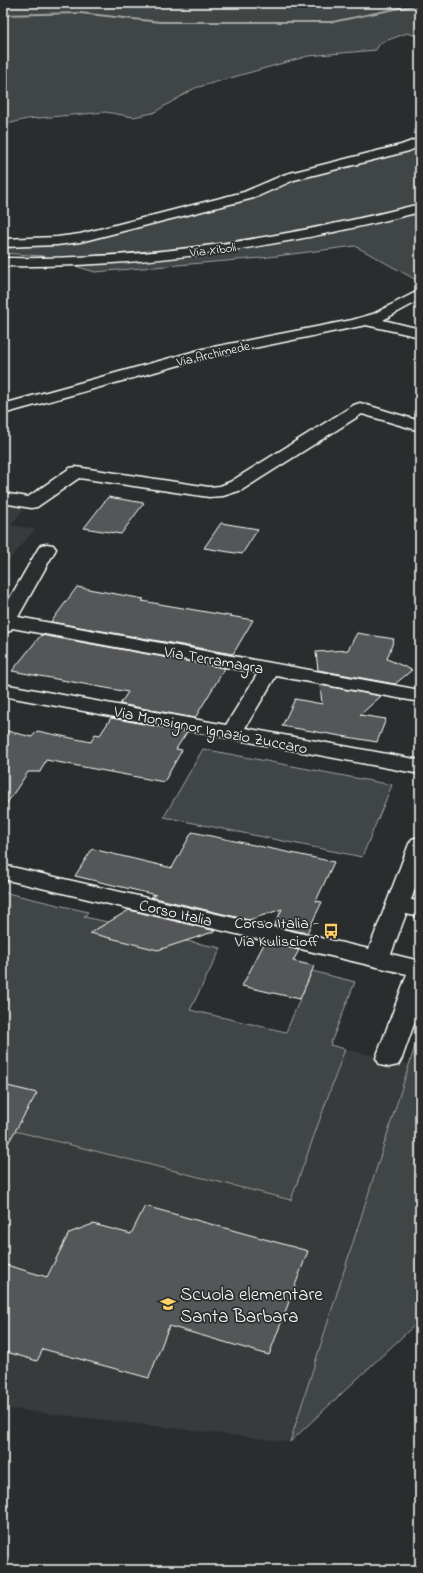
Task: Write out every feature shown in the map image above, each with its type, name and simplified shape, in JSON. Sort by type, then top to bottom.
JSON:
[{"type":"street","points":[[3,243],[57,241],[80,238],[249,195],[273,183],[405,148],[420,142]]},
{"type":"street","name":"Via Xiboli","points":[[3,262],[59,262],[139,257],[255,244],[299,236],[420,208]]},
{"type":"street","points":[[3,253],[42,256],[59,262]]},
{"type":"street","name":"Via Archimede","points":[[3,409],[203,354],[367,320],[405,304],[420,294]]},
{"type":"street","points":[[367,320],[420,333]]},
{"type":"street","points":[[3,498],[31,503],[76,472],[185,490],[210,492],[223,491],[236,486],[360,408],[420,426]]},
{"type":"street","points":[[5,624],[47,549]]},
{"type":"street","name":"Via Terramagra","points":[[5,624],[420,696]]},
{"type":"street","points":[[232,732],[270,669]]},
{"type":"street","name":"Via Monsignor Ignazio Zuccaro","points":[[3,690],[420,767]]},
{"type":"street","points":[[377,959],[409,907],[420,846]]},
{"type":"street","name":"Corso Italia","points":[[3,872],[420,969]]},
{"type":"street","points":[[389,1058],[420,972]]},
{"type":"shaded area","points":[[3,3],[278,3],[295,6],[312,3],[420,3],[420,37],[407,33],[380,43],[376,50],[308,56],[195,88],[153,113],[133,117],[106,112],[27,119],[3,125]]},
{"type":"shaded area","points":[[420,142],[420,282],[355,246],[261,258],[95,272],[42,256],[3,253],[3,243],[57,241],[262,190]]},
{"type":"shaded area","points":[[3,504],[26,507],[11,525],[35,529],[3,568]]},
{"type":"shaded area","points":[[203,749],[392,785],[362,857],[164,817]]},
{"type":"shaded area","points":[[3,892],[88,912],[84,917],[108,922],[91,933],[186,941],[221,948],[190,1010],[286,1032],[312,971],[355,982],[330,1045],[345,1049],[291,1200],[3,1128]]},
{"type":"shaded area","points":[[416,1043],[420,1044],[420,1320],[290,1442]]},
{"type":"shaded area","name":"Scuola elementare Santa Barbara","points":[[345,1049],[409,1064],[290,1442],[3,1408],[3,1128],[291,1200]]},
{"type":"building","points":[[108,497],[144,503],[121,534],[84,528]]},
{"type":"building","points":[[221,523],[258,529],[242,554],[204,548]]},
{"type":"building","points":[[77,587],[144,599],[142,601],[253,620],[233,654],[51,622]]},
{"type":"building","points":[[357,633],[394,639],[387,659],[412,670],[395,684],[318,670],[316,652],[348,650]]},
{"type":"building","points":[[41,635],[225,668],[195,718],[120,704],[128,692],[12,671]]},
{"type":"building","points":[[320,685],[381,696],[360,715],[386,719],[377,742],[282,726],[295,699],[322,704]]},
{"type":"building","points":[[111,718],[187,732],[176,749],[182,750],[164,782],[46,760],[40,772],[28,772],[3,809],[3,730],[32,737],[37,731],[91,742],[95,734],[100,735]]},
{"type":"building","points":[[192,832],[334,862],[316,901],[322,902],[307,933],[274,926],[282,909],[249,920],[151,897],[156,895],[75,876],[92,849],[172,868]]},
{"type":"building","points":[[129,910],[216,931],[158,950],[90,933]]},
{"type":"building","points":[[265,942],[299,950],[293,961],[314,966],[300,999],[242,986]]},
{"type":"building","points":[[3,1085],[37,1093],[3,1152]]},
{"type":"building","points":[[145,1206],[308,1251],[269,1355],[169,1326],[149,1378],[43,1349],[37,1361],[3,1351],[3,1264],[47,1277],[69,1233],[93,1224],[131,1234]]},
{"type":"waterway","points":[[3,15],[80,13],[160,22],[332,22],[420,4]]},
{"type":"place","name":"Corso Italia - Via Kuliscioff","points":[[331,931]]},
{"type":"place","name":"Scuola elementare Santa Barbara","points":[[168,1304]]}]
